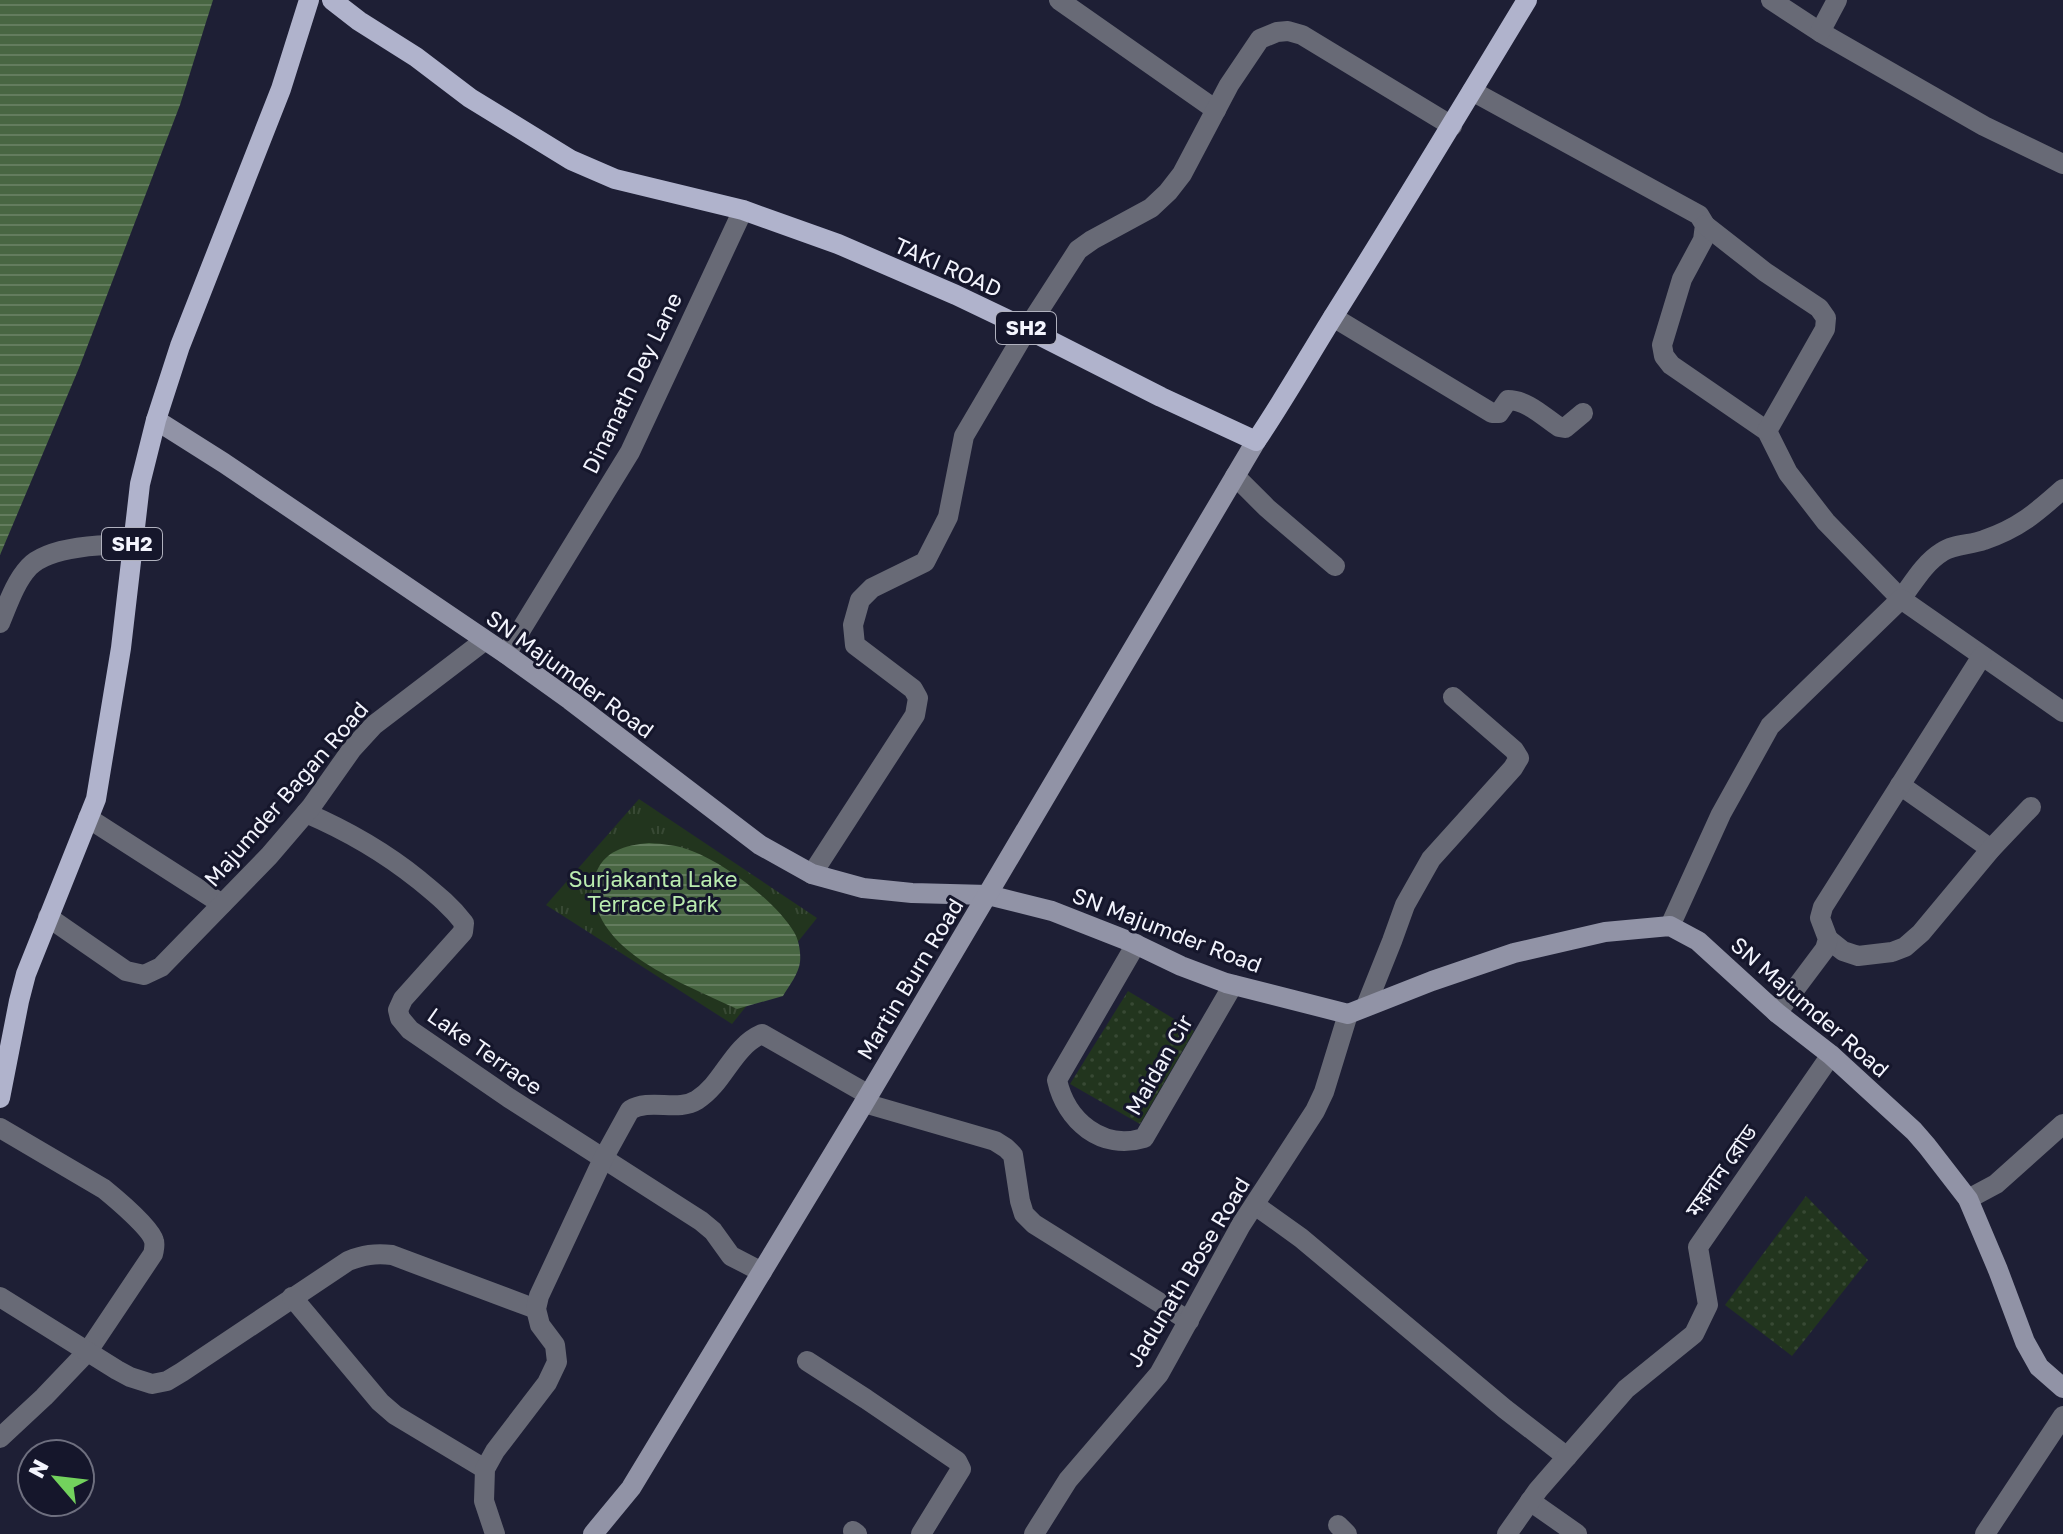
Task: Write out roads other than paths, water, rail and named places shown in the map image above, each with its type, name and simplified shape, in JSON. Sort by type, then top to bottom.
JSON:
[{"type":"main road","name":"SH2","points":[[0,1098],[19,1001],[31,962],[96,799],[121,648],[140,484],[156,420],[186,331],[281,89],[309,0]]},
{"type":"main road","name":"TAKI ROAD","points":[[332,0],[470,98],[571,160],[615,179],[743,210],[838,244],[956,295],[1256,441]]},
{"type":"main road","points":[[1256,441],[1527,0]]},
{"type":"main road","name":"SN Majumder Road","points":[[156,420],[506,654],[760,845],[812,874],[863,888],[988,895],[1052,911],[1233,985],[1357,1010]]},
{"type":"main road","name":"Martin Burn Road","points":[[597,1533],[631,1488],[762,1272],[1256,441]]},
{"type":"main road","name":"SN Majumder Road","points":[[1670,926],[1698,941],[1914,1131],[1968,1199],[2025,1342],[2039,1367],[2063,1388]]},
{"type":"main road","points":[[1357,1010],[1530,948],[1605,932],[1670,926]]},
{"type":"street","points":[[1059,0],[1216,110]]},
{"type":"street","points":[[1771,0],[1820,32],[1984,126],[2063,164]]},
{"type":"street","points":[[1820,32],[1837,0]]},
{"type":"street","points":[[812,874],[915,715],[918,698],[913,689],[855,645],[853,625],[860,600],[872,588],[925,562],[948,517],[964,436],[1078,250],[1151,208],[1168,192],[1182,174],[1229,85],[1260,39],[1277,32],[1302,35],[1452,126]]},
{"type":"street","points":[[1472,91],[1699,215],[1705,225],[1765,272],[1819,308],[1826,318],[1825,329],[1767,431]]},
{"type":"street","name":"Dinanath Dey Lane","points":[[506,654],[630,452],[743,210]]},
{"type":"street","points":[[1705,225],[1703,240],[1682,279],[1662,345],[1664,356],[1671,365],[1767,431],[1788,473],[1826,522],[1901,599],[2063,712]]},
{"type":"street","points":[[1333,317],[1492,413],[1499,413],[1508,400],[1515,400],[1565,428],[1583,413]]},
{"type":"street","points":[[1235,476],[1335,566]]},
{"type":"street","points":[[1670,926],[1721,814],[1770,726],[1901,599],[1927,564],[1944,550],[1980,542],[2011,530],[2032,517],[2063,489]]},
{"type":"street","points":[[0,623],[19,580],[31,565],[45,556],[87,545],[132,545]]},
{"type":"street","name":"Majumder Bagan Road","points":[[48,917],[126,971],[144,975],[161,967],[269,856],[374,725],[484,641]]},
{"type":"street","points":[[1982,656],[1823,907],[1820,918],[1828,939],[1843,951],[1858,956],[1892,952],[1905,947],[1930,924],[1991,849],[2031,807]]},
{"type":"street","name":"Jadunath Bose Road","points":[[1034,1534],[1068,1480],[1159,1374],[1241,1225],[1315,1111],[1357,1010],[1392,941],[1405,905],[1431,859],[1519,758],[1514,750],[1453,697]]},
{"type":"street","points":[[1900,785],[1991,849]]},
{"type":"street","name":"Lake Terrace","points":[[306,813],[343,828],[391,858],[452,907],[464,923],[463,932],[403,999],[398,1010],[400,1018],[419,1037],[701,1221],[713,1231],[731,1256],[762,1272]]},
{"type":"street","points":[[88,818],[222,904]]},
{"type":"street","points":[[1777,1013],[1825,949],[1828,939]]},
{"type":"street","name":"Maidan Cir","points":[[1136,944],[1057,1080],[1063,1103],[1093,1134],[1119,1142],[1144,1138],[1233,985]]},
{"type":"street","points":[[495,1534],[484,1501],[485,1469],[495,1451],[547,1383],[557,1362],[555,1345],[540,1325],[536,1309],[539,1296],[603,1159],[630,1110],[638,1105],[689,1104],[698,1099],[708,1091],[745,1043],[762,1034],[866,1099],[995,1141],[1006,1148],[1013,1155],[1024,1214],[1034,1224],[1189,1321]]},
{"type":"street","name":"ময়দান রোড","points":[[1510,1533],[1530,1501],[1626,1389],[1694,1334],[1708,1305],[1698,1247],[1831,1055]]},
{"type":"street","points":[[1968,1199],[1996,1184],[2063,1124]]},
{"type":"street","points":[[0,1128],[104,1189],[150,1233],[155,1242],[153,1254],[88,1351],[0,1438]]},
{"type":"street","points":[[1255,1205],[1301,1238],[1567,1457]]},
{"type":"street","points":[[0,1297],[130,1377],[152,1384],[167,1381],[348,1261],[365,1255],[392,1255],[536,1309]]},
{"type":"street","points":[[292,1297],[380,1402],[395,1415],[485,1469]]},
{"type":"street","points":[[807,1361],[957,1461],[961,1469],[921,1534]]},
{"type":"street","points":[[1985,1534],[2063,1416]]},
{"type":"street","points":[[1530,1501],[1577,1534]]},
{"type":"park label","name":"Surjakanta Lake Terrace Park","points":[[653,892]]}]
